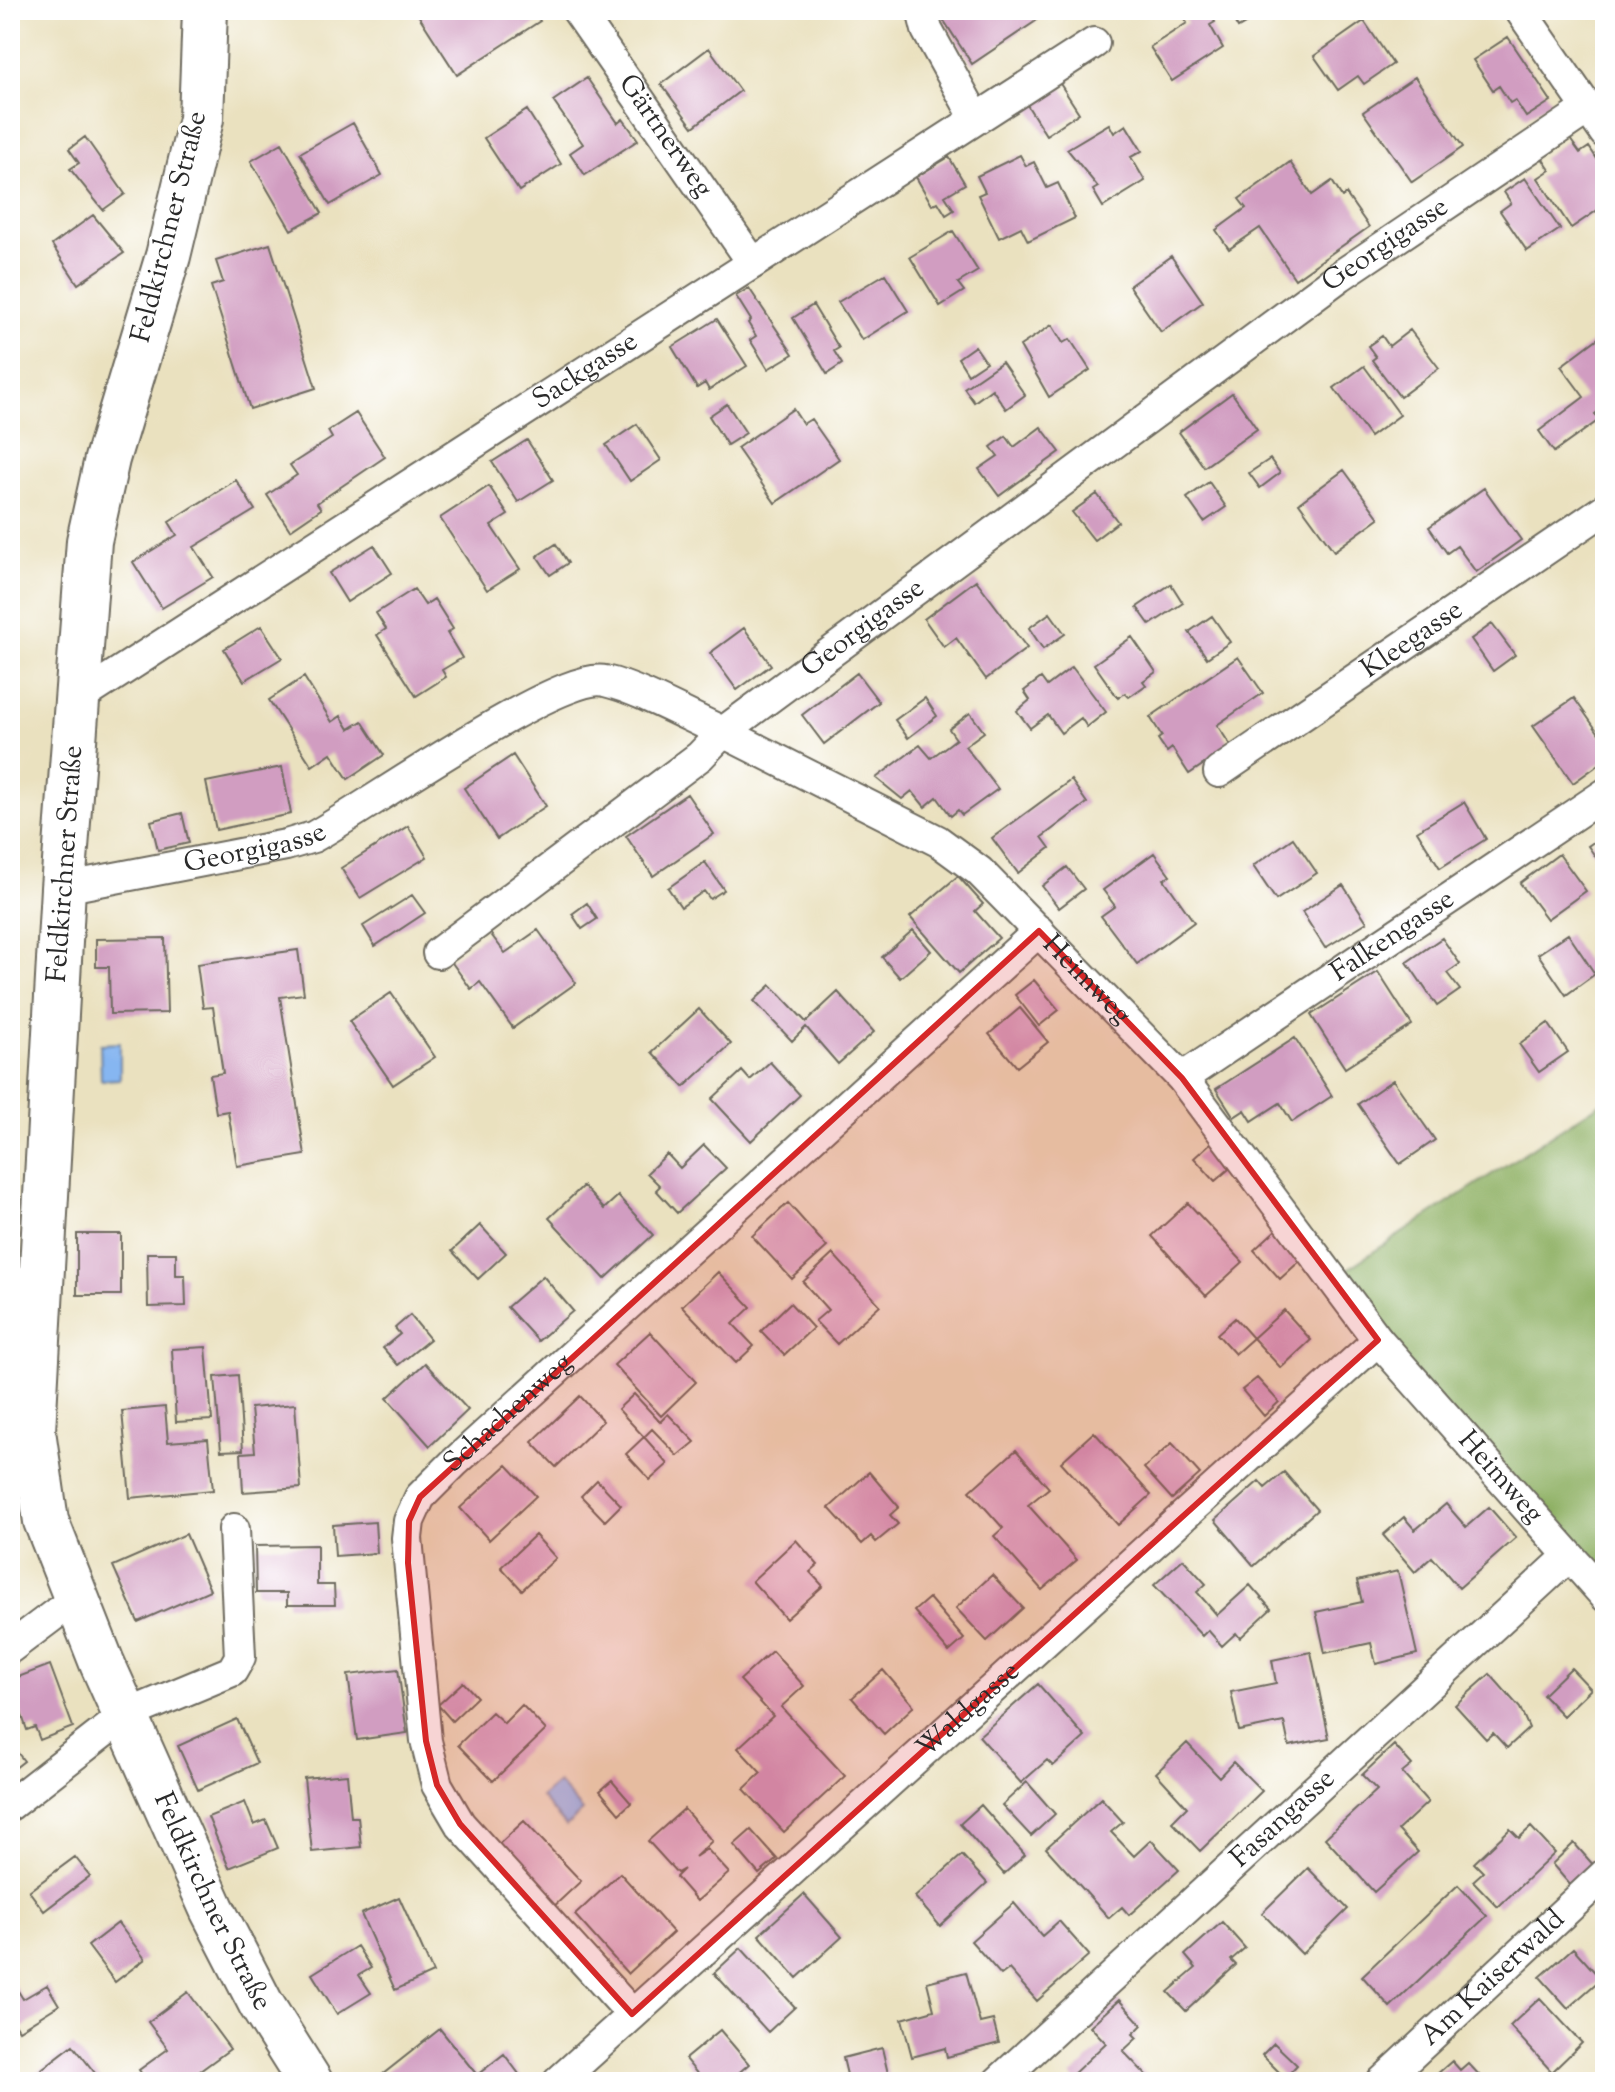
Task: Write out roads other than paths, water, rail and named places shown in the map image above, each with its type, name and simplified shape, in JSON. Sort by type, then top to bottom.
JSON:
[{"type":"street","name":"Feldkirchner Straße","points":[[205,10],[201,119],[168,256],[107,459],[89,541],[21,1430],[46,1521],[124,1716],[212,1909],[296,2077]]},
{"type":"street","name":"Gärtnerweg","points":[[577,10],[753,263]]},
{"type":"street","points":[[922,10],[927,30],[975,117]]},
{"type":"street","points":[[1520,10],[1597,120]]},
{"type":"street","name":"Sackgasse","points":[[78,699],[1094,43]]},
{"type":"street","name":"Georgigasse","points":[[63,888],[286,845],[313,837],[528,706],[579,683],[604,680],[723,732],[1340,276],[1597,120]]},
{"type":"street","name":"Kleegasse","points":[[1219,772],[1605,509]]},
{"type":"street","points":[[438,953],[700,756],[723,732]]},
{"type":"street","name":"Heimweg","points":[[723,732],[948,847],[979,871],[1182,1078],[1378,1340],[1605,1596]]},
{"type":"street","name":"Falkengasse","points":[[1182,1078],[1605,794]]},
{"type":"street","name":"Schachenweg","points":[[632,2014],[460,1824],[437,1785],[426,1741],[408,1563],[409,1521],[413,1508],[454,1463],[1039,931]]},
{"type":"street","name":"Waldgasse","points":[[558,2082],[1378,1340]]},
{"type":"street","points":[[10,1805],[124,1716],[232,1671],[240,1657],[234,1529]]},
{"type":"street","name":"Fasangasse","points":[[998,2082],[1569,1556]]},
{"type":"street","points":[[10,1648],[75,1599]]},
{"type":"street","name":"Am Kaiserwald","points":[[1382,2082],[1605,1874]]},
{"type":"water","points":[[120,1043],[120,1079],[101,1080],[100,1044]]},
{"type":"water","points":[[558,1783],[583,1811],[566,1826],[541,1797]]}]
